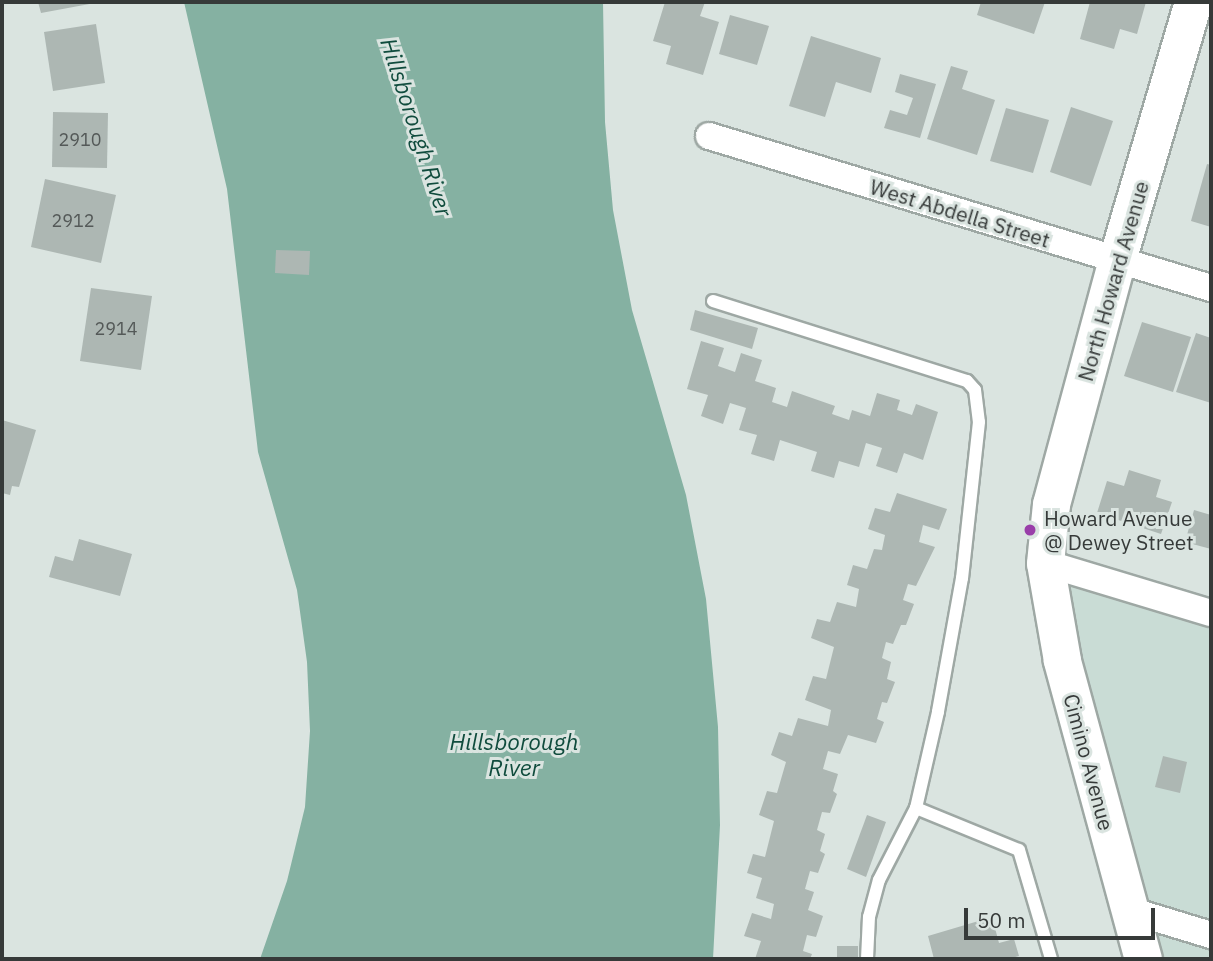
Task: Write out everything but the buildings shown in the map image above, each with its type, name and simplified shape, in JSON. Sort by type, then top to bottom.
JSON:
[{"type":"main road","name":"North Howard Avenue","points":[[1045,563],[1051,504],[1117,260],[1193,2]]},
{"type":"main road","name":"Cimino Avenue","points":[[1045,563],[1062,660],[1143,959]]},
{"type":"street","name":"West Abdella Street","points":[[709,136],[1211,288]]},
{"type":"street","points":[[1045,563],[1211,613]]},
{"type":"street","points":[[1129,910],[1211,935]]},
{"type":"lane","points":[[713,301],[967,381],[975,390],[979,422],[962,578],[938,712],[916,808],[879,880],[869,917],[867,959]]},
{"type":"lane","points":[[916,808],[1019,850],[1051,959]]},
{"type":"shaded area","points":[[1062,584],[1211,629],[1211,919],[1140,898],[1075,656]]},
{"type":"shaded area","points":[[1149,932],[1211,950],[1211,959],[1157,959]]},
{"type":"water","name":"Hillsborough River","points":[[184,2],[603,2],[605,122],[613,210],[632,310],[686,495],[706,599],[718,727],[720,825],[713,959],[260,959],[287,881],[305,807],[310,731],[307,662],[297,590],[258,452],[227,189]]},
{"type":"place","name":"Howard Avenue @ Dewey Street","points":[[1030,530]]}]
